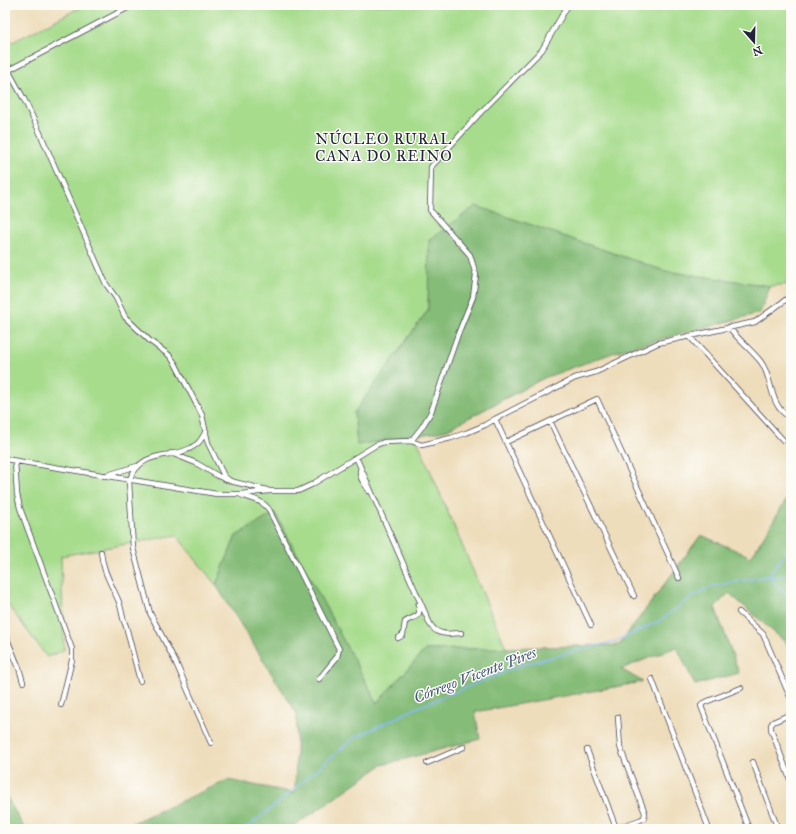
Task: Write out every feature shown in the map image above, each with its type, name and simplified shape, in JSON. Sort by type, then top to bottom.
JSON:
[{"type":"street","points":[[133,5],[124,7],[6,71],[30,112],[106,284],[116,298],[125,317],[150,341],[169,355],[202,415],[208,442],[224,476],[230,482]]},
{"type":"street","points":[[411,440],[422,427],[431,412],[458,334],[473,297],[476,275],[470,255],[430,210],[431,167],[481,112],[542,50],[568,5]]},
{"type":"street","points":[[5,459],[129,481],[217,494],[298,490],[311,485],[384,442],[411,440],[422,444],[451,438],[485,425],[575,378],[596,372],[658,344],[755,322],[791,296]]},
{"type":"street","points":[[729,328],[761,362],[776,402],[786,415],[791,416]]},
{"type":"street","points":[[689,336],[782,440]]},
{"type":"street","points":[[506,442],[597,399],[679,578]]},
{"type":"street","points":[[495,419],[591,625]]},
{"type":"street","points":[[550,421],[634,596]]},
{"type":"street","points":[[103,476],[136,466],[159,455],[181,451],[196,445],[206,431]]},
{"type":"street","points":[[170,453],[196,463],[230,482],[270,491]]},
{"type":"street","points":[[356,458],[433,630],[440,633],[461,634]]},
{"type":"street","points":[[15,461],[17,494],[20,508],[72,649],[72,660],[61,706]]},
{"type":"street","points":[[136,466],[129,481],[133,548],[150,613],[176,663],[211,743]]},
{"type":"street","points":[[361,468],[359,470],[360,477],[368,490],[420,610],[417,616],[405,622],[403,635],[398,638]]},
{"type":"street","points":[[240,494],[259,501],[270,509],[272,516],[339,649],[337,656],[319,679]]},
{"type":"street","points":[[101,552],[102,566],[122,612],[123,621],[126,626],[140,681]]},
{"type":"street","points":[[739,612],[763,634],[791,699]]},
{"type":"street","points":[[5,634],[19,668],[22,682]]},
{"type":"street","points":[[652,679],[709,829]]},
{"type":"street","points":[[741,688],[701,706],[749,829]]},
{"type":"street","points":[[791,714],[773,722],[771,729],[791,782]]},
{"type":"street","points":[[587,750],[615,829],[644,818],[645,813],[620,747],[618,717]]},
{"type":"street","points":[[427,763],[464,747]]},
{"type":"street","points":[[753,762],[778,829]]},
{"type":"green space","points":[[85,5],[791,5],[791,284],[770,286],[665,271],[476,206],[430,240],[428,310],[354,413],[357,444],[415,435],[506,648],[425,650],[377,703],[275,513],[236,536],[216,585],[176,535],[61,556],[64,650],[47,657],[5,601],[5,46]]},
{"type":"green space","points":[[476,206],[665,271],[770,286],[760,313],[621,350],[544,378],[444,431],[357,445],[354,413],[428,310],[429,240]]},
{"type":"green space","points":[[791,492],[791,647],[729,593],[715,607],[739,673],[695,685],[677,647],[621,669],[643,682],[475,712],[480,739],[382,765],[290,829],[119,829],[228,780],[295,793],[297,714],[216,585],[236,536],[275,513],[377,703],[425,650],[619,645],[701,535],[751,557]]},
{"type":"green space","points":[[5,794],[25,829],[5,829]]},
{"type":"waterway","name":"Córrego Vicente Pires","points":[[244,829],[268,811],[354,738],[418,707],[524,664],[616,641],[659,621],[694,595],[713,586],[768,576],[791,546]]},
{"type":"waterway","points":[[768,576],[791,599]]},
{"type":"waterway","points":[[768,576],[791,576]]},
{"type":"district","name":"NÚCLEO RURAL CANA DO REINO","points":[[384,148]]}]
